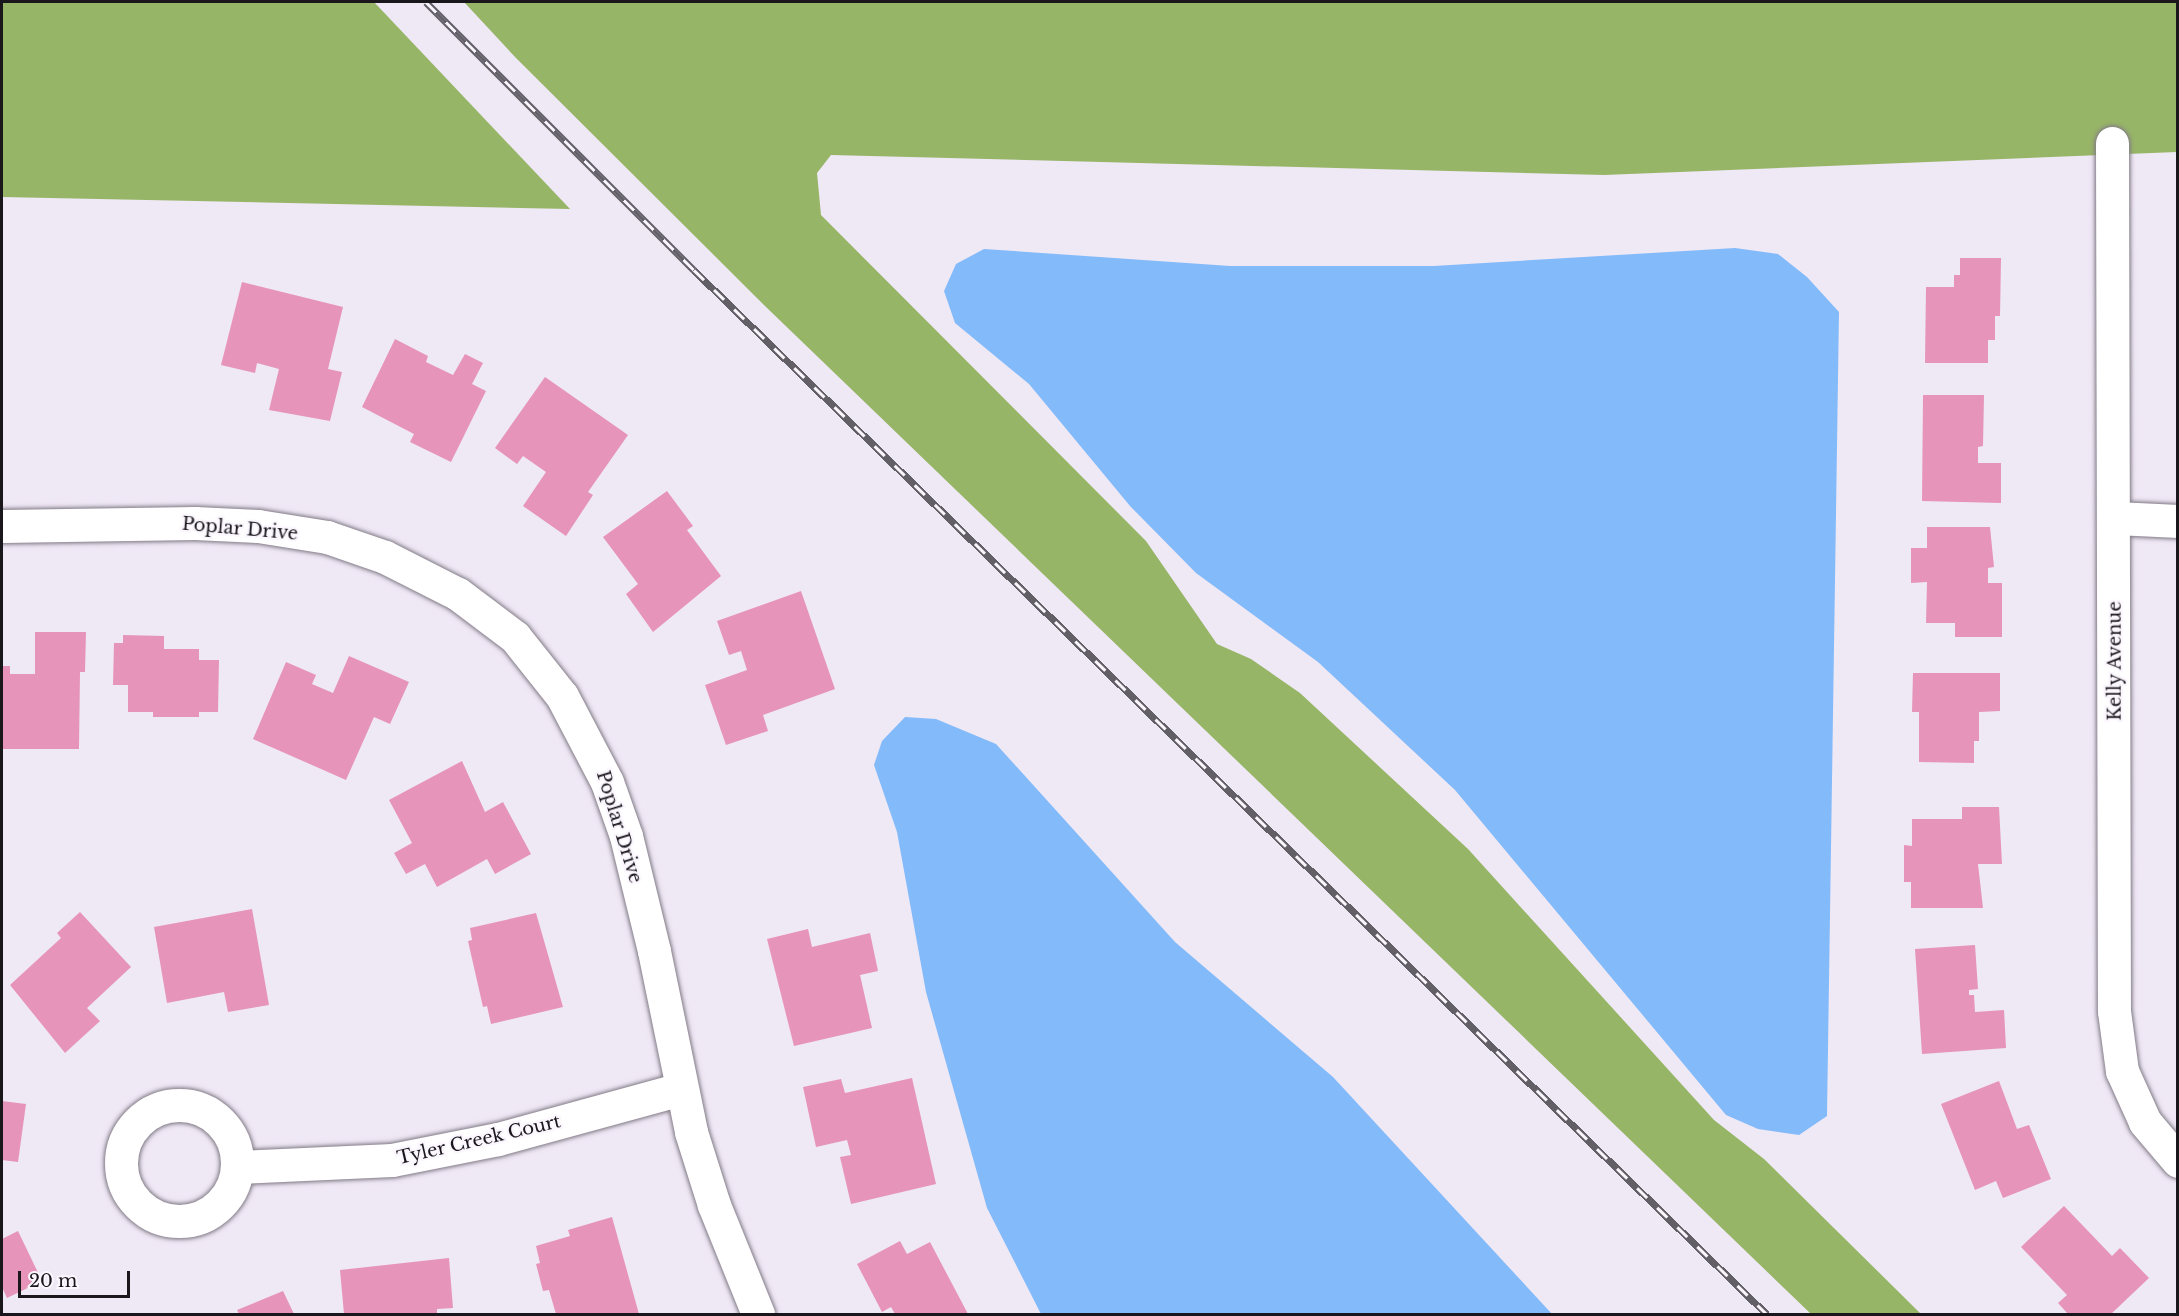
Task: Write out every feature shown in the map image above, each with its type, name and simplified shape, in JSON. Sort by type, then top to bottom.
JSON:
[{"type":"street","name":"Kelly Avenue","points":[[2112,143],[2116,518],[2114,1011],[2122,1071],[2145,1122],[2178,1161]]},
{"type":"street","points":[[2116,518],[2178,521]]},
{"type":"street","name":"Poplar Drive","points":[[2,526],[195,523],[258,526],[327,537],[386,557],[458,594],[515,637],[562,696],[608,782],[626,836],[654,951],[681,1089],[714,1204],[758,1314]]},
{"type":"street","name":"Tyler Creek Court","points":[[238,1167],[392,1160],[498,1139],[681,1089]]},
{"type":"green space","points":[[2,2],[374,2],[570,209],[2,197]]},
{"type":"green space","points":[[464,2],[2177,2],[2177,152],[1604,175],[831,155],[817,173],[821,215],[1146,541],[1217,644],[1251,659],[1300,693],[1468,849],[1714,1120],[1764,1159],[1921,1314],[1811,1314],[765,306],[516,58]]},
{"type":"water","points":[[1735,248],[1778,254],[1807,277],[1839,312],[1827,1116],[1799,1135],[1758,1129],[1726,1115],[1455,790],[1318,662],[1196,573],[1130,506],[1029,384],[955,323],[944,291],[956,264],[984,249],[1230,266],[1434,266]]},
{"type":"water","points":[[905,717],[936,719],[996,744],[1175,942],[1333,1077],[1552,1314],[1041,1314],[987,1208],[926,992],[897,832],[874,765],[882,741]]},
{"type":"building","points":[[1960,258],[2001,258],[2000,316],[1995,316],[1995,340],[1988,340],[1988,363],[1925,363],[1926,287],[1954,287],[1954,275],[1960,275]]},
{"type":"building","points":[[242,282],[343,307],[328,369],[342,372],[330,421],[269,410],[279,369],[257,363],[255,373],[221,365]]},
{"type":"building","points":[[395,339],[428,356],[426,362],[453,375],[465,354],[483,363],[472,384],[486,391],[451,462],[410,442],[414,434],[362,407]]},
{"type":"building","points":[[545,377],[628,435],[588,492],[593,495],[566,536],[523,506],[546,472],[523,456],[517,464],[495,448]]},
{"type":"building","points":[[1923,395],[1984,395],[1983,446],[1978,447],[1978,463],[2001,463],[2001,503],[1922,501]]},
{"type":"building","points":[[667,491],[693,526],[687,530],[721,576],[653,632],[626,594],[638,584],[603,537]]},
{"type":"building","points":[[1927,527],[1990,527],[1994,567],[1988,568],[1988,583],[2002,583],[2002,637],[1955,637],[1955,623],[1926,623],[1927,582],[1911,583],[1911,548],[1927,548]]},
{"type":"building","points":[[801,591],[835,689],[763,715],[768,731],[726,745],[705,685],[747,670],[741,651],[729,655],[717,621]]},
{"type":"building","points":[[35,632],[86,632],[85,672],[80,672],[79,749],[2,749],[2,666],[10,666],[10,674],[35,674]]},
{"type":"building","points":[[123,635],[164,636],[164,649],[199,649],[199,660],[219,660],[218,712],[199,712],[199,717],[153,717],[153,712],[128,712],[128,685],[113,685],[114,643],[123,643]]},
{"type":"building","points":[[349,656],[409,682],[390,724],[374,717],[346,780],[253,739],[286,662],[316,675],[312,684],[333,693]]},
{"type":"building","points":[[1913,673],[2000,673],[2000,711],[1979,712],[1979,741],[1974,741],[1974,763],[1919,762],[1919,712],[1912,712]]},
{"type":"building","points":[[462,761],[485,812],[503,802],[531,854],[495,874],[487,859],[437,887],[425,864],[406,874],[394,853],[412,843],[389,800]]},
{"type":"building","points":[[1962,807],[1999,807],[2002,864],[1978,864],[1983,908],[1911,908],[1911,882],[1904,882],[1904,845],[1912,846],[1912,819],[1962,819]]},
{"type":"building","points":[[252,909],[269,1005],[228,1012],[224,992],[167,1003],[154,927]]},
{"type":"building","points":[[80,912],[131,967],[87,1008],[100,1021],[65,1053],[10,985],[61,938],[57,933]]},
{"type":"building","points":[[536,913],[563,1007],[491,1024],[487,1006],[483,1007],[468,941],[472,940],[470,928]]},
{"type":"building","points":[[808,929],[812,947],[870,933],[878,971],[860,975],[872,1028],[794,1046],[767,939]]},
{"type":"building","points":[[1975,945],[1978,989],[1969,990],[1969,995],[1974,995],[1975,1012],[2004,1010],[2006,1048],[1922,1054],[1915,949]]},
{"type":"building","points":[[912,1078],[936,1184],[851,1204],[840,1157],[851,1155],[847,1140],[816,1147],[803,1087],[841,1079],[845,1093]]},
{"type":"building","points":[[1999,1081],[2017,1129],[2029,1125],[2051,1179],[2003,1198],[1996,1181],[1975,1190],[1941,1104]]},
{"type":"building","points":[[2,1101],[26,1104],[18,1162],[2,1160]]},
{"type":"building","points":[[2064,1206],[2112,1256],[2120,1248],[2149,1278],[2111,1314],[2068,1314],[2058,1303],[2067,1295],[2021,1247]]},
{"type":"building","points":[[612,1217],[639,1314],[556,1314],[549,1290],[543,1291],[536,1264],[540,1263],[536,1246],[570,1236],[568,1230]]},
{"type":"building","points":[[18,1231],[42,1281],[7,1298],[2,1287],[2,1239]]},
{"type":"building","points":[[900,1241],[907,1254],[930,1242],[968,1314],[895,1314],[891,1307],[882,1312],[857,1264]]},
{"type":"building","points":[[449,1258],[453,1308],[437,1309],[437,1314],[344,1314],[340,1270]]},
{"type":"building","points":[[283,1291],[294,1314],[239,1314],[237,1310]]},
{"type":"railway","points":[[426,2],[694,270],[1767,1314]]}]
